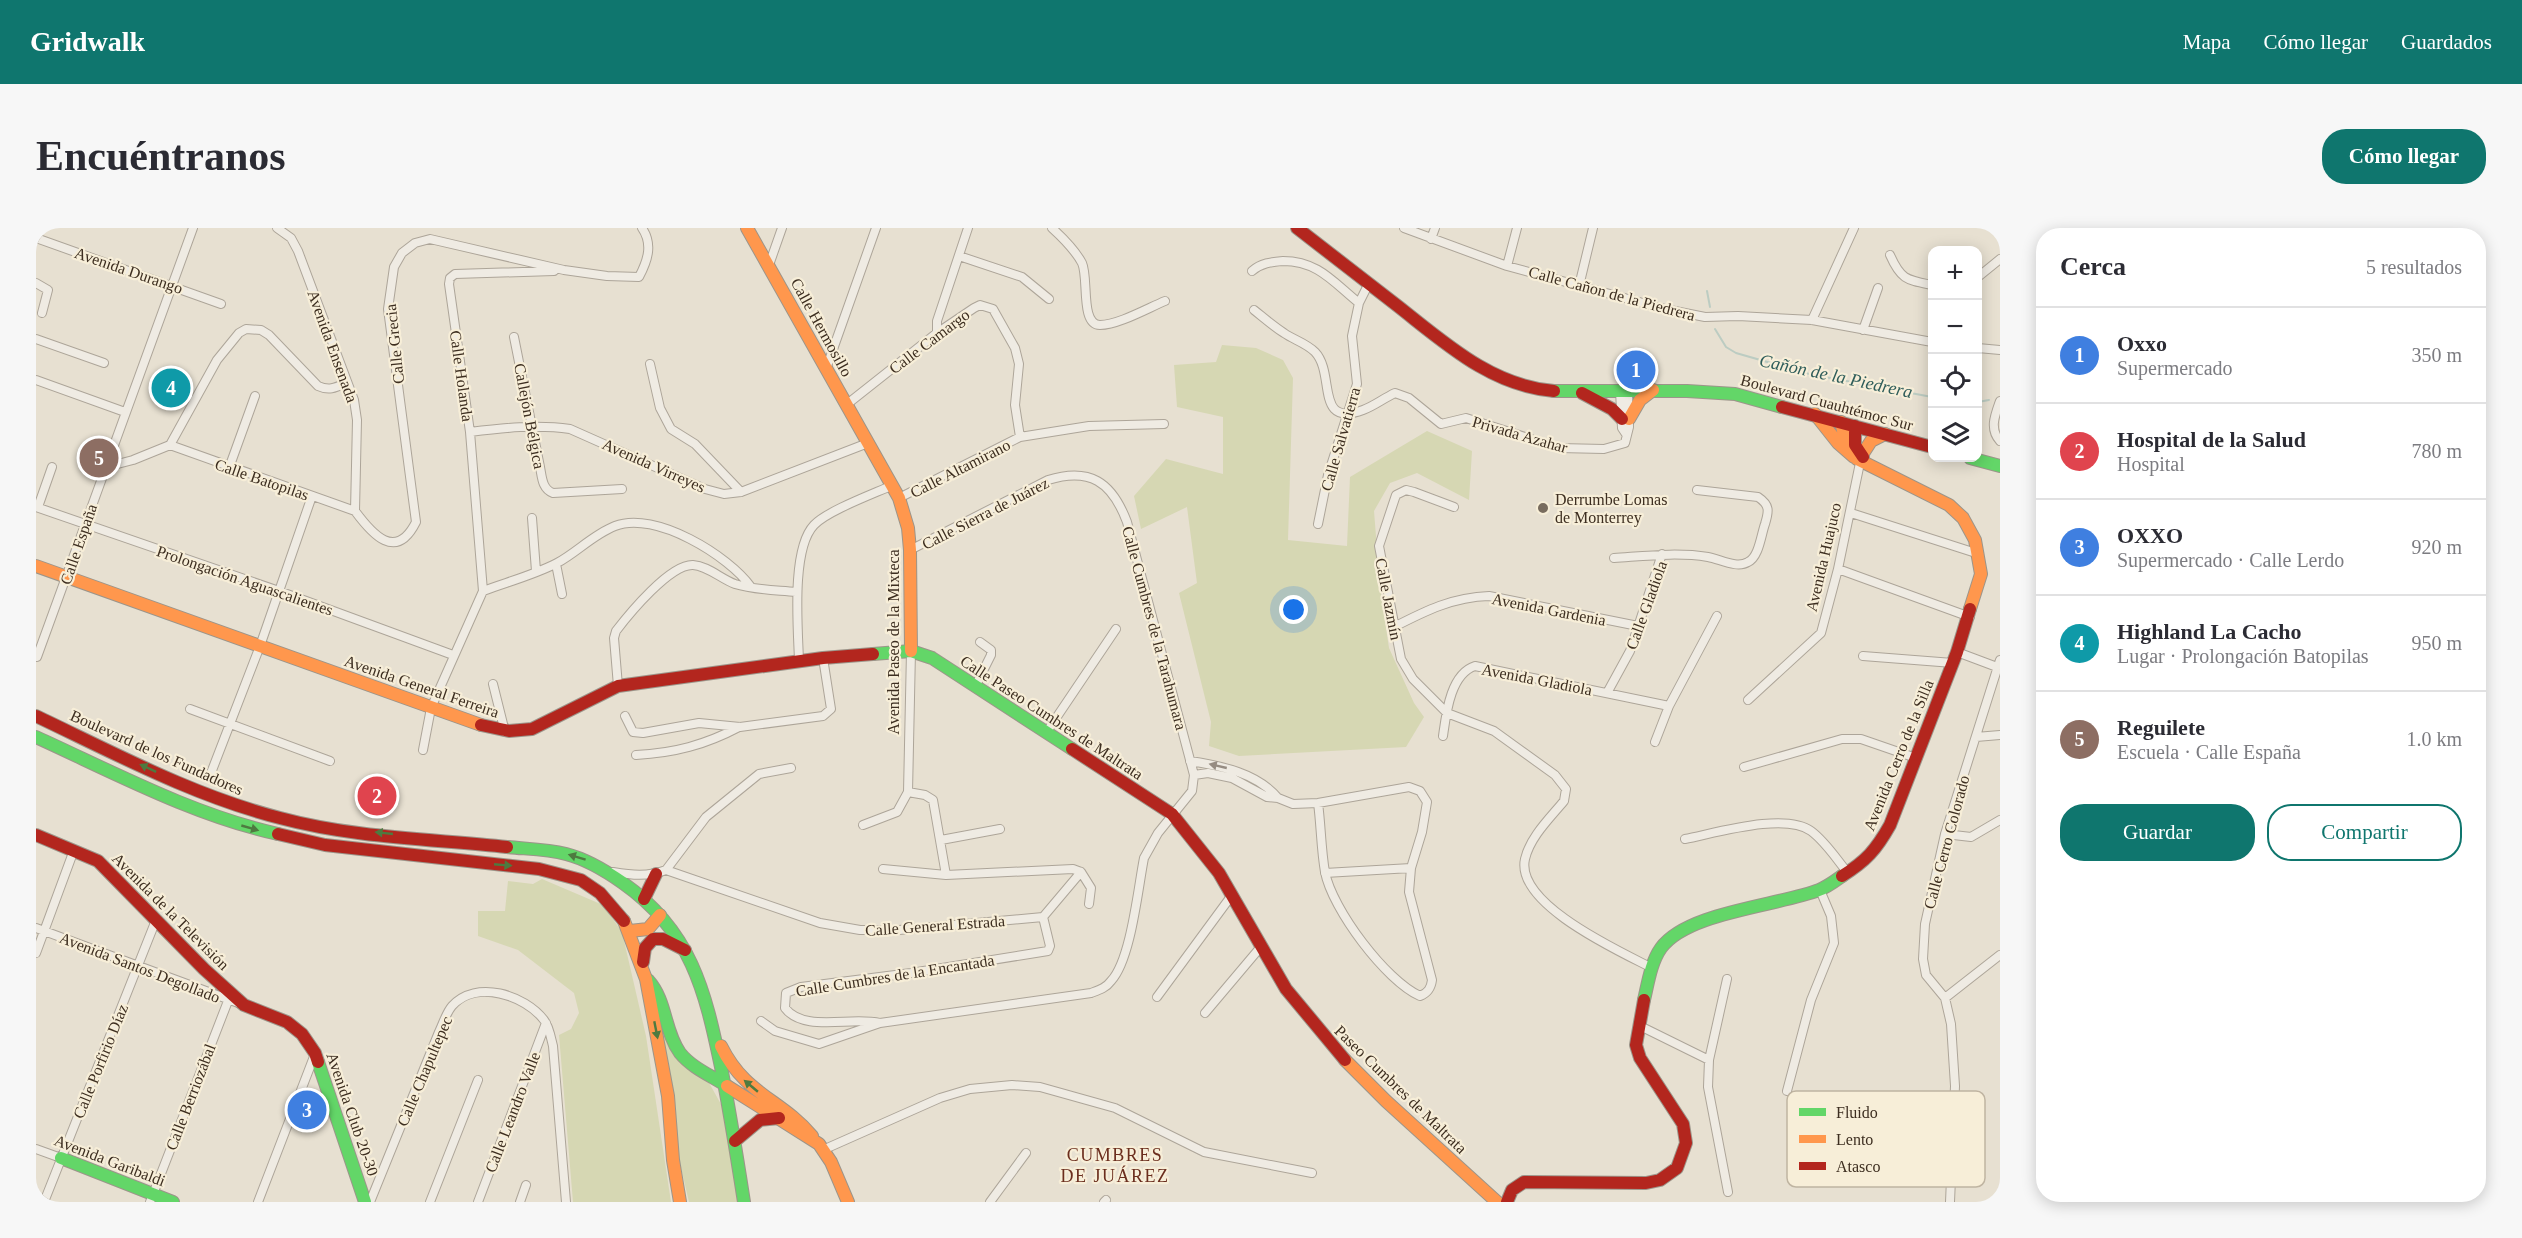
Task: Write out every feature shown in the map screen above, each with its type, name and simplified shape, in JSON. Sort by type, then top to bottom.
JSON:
[{"type":"main road","name":"Calle Hermosillo","points":[[747,228],[868,443]]},
{"type":"main road","name":"Boulevard Cuauhtémoc Sur","points":[[1297,228],[1368,285],[1480,369],[1532,389],[1580,392],[1653,390],[1735,394],[1928,446]]},
{"type":"main road","points":[[1580,392],[1612,409],[1625,419],[1640,400],[1653,390]]},
{"type":"main road","name":"Avenida Cerro de la Silla","points":[[1507,1202],[1515,1185],[1524,1182],[1646,1183],[1660,1180],[1677,1168],[1686,1143],[1683,1124],[1640,1058],[1636,1045],[1638,1025],[1652,968],[1660,949],[1673,934],[1694,924],[1820,890],[1864,862],[1879,845],[1890,825],[1970,617],[1981,574],[1979,554],[1975,540],[1963,518],[1949,505],[1861,460],[1838,443],[1815,414]]},
{"type":"main road","points":[[1841,422],[1847,447],[1861,460],[1871,441],[1885,434]]},
{"type":"main road","name":"Avenida Huajuco","points":[[1855,426],[1855,445],[1861,460]]},
{"type":"main road","name":"Avenida Paseo de la Mixteca","points":[[868,443],[899,498],[908,528],[911,651]]},
{"type":"main road","points":[[1982,461],[2000,466]]},
{"type":"main road","name":"Avenida General Ferreira","points":[[36,566],[504,732],[521,733],[532,729],[618,686],[823,658],[911,651]]},
{"type":"main road","name":"Calle Paseo Cumbres de Maltrata","points":[[911,651],[932,658],[1172,814]]},
{"type":"main road","name":"Boulevard de los Fundadores","points":[[36,716],[201,793],[248,809],[326,827],[542,850],[592,862],[606,870],[644,899],[670,925],[703,988],[727,1086],[744,1202]]},
{"type":"main road","points":[[36,736],[195,809],[245,827],[325,845],[560,873],[581,880],[600,893],[622,916],[630,931],[646,979],[668,1096],[673,1160],[680,1202]]},
{"type":"main road","points":[[195,809],[201,793]]},
{"type":"main road","name":"Paseo Cumbres de Maltrata","points":[[1172,814],[1198,842],[1232,895],[1259,949],[1285,989],[1331,1048],[1497,1202]]},
{"type":"main road","name":"Avenida de la Televisión","points":[[36,835],[98,861],[204,969],[244,1005]]},
{"type":"main road","points":[[644,899],[661,872]]},
{"type":"main road","points":[[630,931],[648,930],[653,927],[660,915]]},
{"type":"main road","points":[[642,966],[645,948],[653,939],[663,939],[685,950]]},
{"type":"main road","points":[[646,979],[655,987],[659,995],[676,1045],[691,1064],[812,1136]]},
{"type":"main road","name":"Avenida Club 20-30","points":[[244,1005],[287,1022],[302,1034],[315,1053],[365,1202]]},
{"type":"main road","points":[[714,1034],[736,1072],[750,1087],[784,1110],[825,1149],[848,1202]]},
{"type":"main road","points":[[735,1141],[762,1118],[779,1118]]},
{"type":"main road","name":"Avenida Garibaldi","points":[[61,1158],[152,1198],[173,1202]]},
{"type":"street","name":"Calle España","points":[[37,657],[193,228]]},
{"type":"street","name":"Avenida Ensenada","points":[[277,228],[291,238],[298,251],[354,400],[357,420],[355,511]]},
{"type":"street","points":[[564,270],[639,277],[648,261],[648,238],[642,228]]},
{"type":"street","points":[[769,265],[782,228]]},
{"type":"street","points":[[826,369],[876,228]]},
{"type":"street","points":[[937,333],[937,321],[968,228]]},
{"type":"street","points":[[1052,228],[1063,237],[1082,264],[1086,279],[1087,316],[1093,323],[1099,325],[1116,321],[1165,301]]},
{"type":"street","name":"Calle Cañon de la Piedrera","points":[[1404,228],[1507,266],[1705,317],[1738,316],[1812,320],[1928,341]]},
{"type":"street","points":[[1431,239],[1435,228]]},
{"type":"street","points":[[1507,266],[1517,228]]},
{"type":"street","points":[[1579,286],[1593,228]]},
{"type":"street","points":[[1812,320],[1854,228]]},
{"type":"street","name":"Avenida Durango","points":[[36,238],[221,304]]},
{"type":"street","name":"Calle Grecia","points":[[355,511],[372,534],[379,539],[392,542],[406,536],[416,522],[388,309],[394,267],[402,253],[415,243],[430,239],[564,270]]},
{"type":"street","points":[[1890,255],[1902,276],[1928,284]]},
{"type":"street","points":[[959,256],[1022,277],[1049,299]]},
{"type":"street","points":[[1982,273],[2000,259]]},
{"type":"street","points":[[1252,271],[1260,264],[1269,262],[1303,262],[1318,268],[1359,303]]},
{"type":"street","name":"Calle Holanda","points":[[483,591],[470,432],[450,278],[455,274],[564,270]]},
{"type":"street","points":[[36,283],[48,290],[42,313]]},
{"type":"street","name":"Calle Salvatierra","points":[[1317,524],[1328,475],[1357,384],[1352,336],[1359,303],[1368,285]]},
{"type":"street","points":[[1863,330],[1878,288]]},
{"type":"street","name":"Calle Camargo","points":[[846,405],[937,333],[980,305],[993,309],[1015,348],[1018,364],[1015,405],[1020,437]]},
{"type":"street","points":[[1254,310],[1286,334],[1316,352],[1325,366],[1330,405],[1335,411],[1347,414]]},
{"type":"street","points":[[106,467],[133,460],[170,445],[218,360],[239,333],[246,328],[261,330],[270,335],[318,386],[334,389],[346,383]]},
{"type":"street","name":"Callejón Bélgica","points":[[514,337],[531,428],[544,485],[548,492],[622,489]]},
{"type":"street","points":[[36,339],[104,363]]},
{"type":"street","points":[[1982,348],[2000,350]]},
{"type":"street","points":[[650,364],[660,408],[671,429],[695,444],[741,492]]},
{"type":"street","points":[[36,380],[125,412]]},
{"type":"street","name":"Privada Azahar","points":[[1347,414],[1363,410],[1395,393],[1408,398],[1442,424],[1466,418],[1559,448],[1589,450],[1620,446],[1625,443],[1626,434],[1622,428],[1625,419],[1624,391]]},
{"type":"street","points":[[229,468],[255,396]]},
{"type":"street","points":[[2000,401],[1995,416],[2000,441]]},
{"type":"street","name":"Calle Altamirano","points":[[899,498],[1020,437],[1089,426],[1164,424]]},
{"type":"street","name":"Avenida Virreyes","points":[[470,432],[507,427],[570,429],[705,489],[724,494],[741,492],[868,443]]},
{"type":"street","name":"Calle Batopilas","points":[[170,445],[229,468],[355,511]]},
{"type":"street","name":"Avenida Huajuco","points":[[1748,700],[1821,633],[1851,513],[1861,460]]},
{"type":"street","points":[[37,507],[52,467]]},
{"type":"street","name":"Calle Cumbres de la Tarahumara","points":[[1060,476],[1083,475],[1095,479],[1106,487],[1119,502],[1127,522],[1194,775]]},
{"type":"street","name":"Calle Sierra de Juárez","points":[[910,550],[1027,489],[1060,476]]},
{"type":"street","name":"Calle Altamirano","points":[[799,661],[796,592],[807,534],[815,524],[892,485]]},
{"type":"street","name":"Calle Jazmín","points":[[1447,713],[1413,679],[1401,659],[1379,546],[1396,495],[1406,490],[1454,507]]},
{"type":"street","name":"Calle Gladiola","points":[[1607,693],[1629,651],[1662,554],[1707,557],[1740,565],[1754,558],[1769,511],[1766,502],[1758,497],[1696,490]]},
{"type":"street","points":[[211,773],[260,646],[312,496]]},
{"type":"street","name":"Prolongación Aguascalientes","points":[[37,507],[279,591],[453,655]]},
{"type":"street","points":[[1851,513],[1979,554]]},
{"type":"street","points":[[532,518],[536,571]]},
{"type":"street","points":[[423,750],[431,708],[483,591],[556,564],[615,525],[632,523],[658,527],[704,544],[744,576],[752,587]]},
{"type":"street","points":[[1614,558],[1662,554]]},
{"type":"street","points":[[556,564],[562,594]]},
{"type":"street","points":[[618,686],[614,638],[616,631],[663,579],[685,566],[701,567],[734,583],[796,592]]},
{"type":"street","points":[[1838,569],[1970,617]]},
{"type":"street","name":"Avenida Gardenia","points":[[1394,627],[1452,601],[1489,596],[1638,626]]},
{"type":"street","points":[[1655,742],[1669,706],[1717,616]]},
{"type":"street","points":[[1046,733],[1116,629]]},
{"type":"street","points":[[975,687],[991,655],[991,650],[980,642]]},
{"type":"street","name":"Avenida Paseo de la Mixteca","points":[[908,792],[911,651]]},
{"type":"street","points":[[1863,656],[1955,658],[1998,664]]},
{"type":"street","points":[[625,716],[633,732],[643,733],[699,723],[740,727],[828,713],[831,709],[823,658]]},
{"type":"street","name":"Calle Cerro Colorado","points":[[1955,1091],[1951,1024],[1945,998],[1926,975],[1923,959],[1925,924],[1930,892],[1945,834],[1998,664]]},
{"type":"street","name":"Avenida Gladiola","points":[[1443,736],[1455,685],[1465,672],[1475,666],[1607,693]]},
{"type":"street","points":[[493,684],[504,732]]},
{"type":"street","points":[[1607,693],[1669,706]]},
{"type":"street","points":[[190,709],[330,761]]},
{"type":"street","points":[[1447,713],[1494,731],[1515,744],[1563,783],[1566,796],[1564,801],[1537,835],[1525,858],[1524,867],[1528,883],[1543,901],[1561,916],[1602,942],[1652,968]]},
{"type":"street","points":[[636,755],[669,753],[690,748],[740,727]]},
{"type":"street","points":[[1976,737],[2000,735]]},
{"type":"street","points":[[1744,767],[1842,739],[1861,739],[1916,758]]},
{"type":"street","points":[[1190,761],[1234,770],[1270,788],[1278,798]]},
{"type":"street","points":[[661,872],[706,818],[759,774],[791,768]]},
{"type":"street","points":[[1172,814],[1192,791],[1194,775],[1208,773],[1232,778],[1267,797],[1278,798],[1293,804],[1318,803],[1409,787],[1420,791],[1427,802],[1422,832],[1411,868],[1409,892],[1432,980],[1431,988],[1420,996],[1406,990],[1377,961],[1335,899],[1325,873],[1318,803]]},
{"type":"street","points":[[863,825],[897,812],[908,792],[925,795],[933,800],[946,875]]},
{"type":"street","name":"Calle Cumbres de la Encantada","points":[[761,1021],[775,1030],[819,1044],[880,1023],[1091,993],[1102,989],[1112,981],[1125,953],[1144,858],[1149,846],[1172,814]]},
{"type":"street","points":[[1945,834],[1971,837],[2000,820]]},
{"type":"street","points":[[1684,838],[1768,824],[1800,825],[1819,838],[1848,873]]},
{"type":"street","points":[[941,840],[1000,829]]},
{"type":"street","points":[[36,953],[40,929],[74,850]]},
{"type":"street","points":[[883,868],[946,875],[1079,871]]},
{"type":"street","points":[[1325,873],[1411,868]]},
{"type":"street","name":"Calle General Estrada","points":[[606,870],[626,874],[661,872],[820,923],[860,930],[899,930],[1043,917]]},
{"type":"street","points":[[1079,871],[1091,888],[1089,904]]},
{"type":"street","points":[[1043,917],[1079,871]]},
{"type":"street","points":[[1787,1091],[1810,1000],[1834,943],[1831,916],[1820,890]]},
{"type":"street","points":[[1158,997],[1232,895]]},
{"type":"street","name":"Calle Cumbres de la Encantada","points":[[880,1023],[865,1019],[808,1022],[796,1019],[785,1008],[786,993],[801,987],[911,973],[1048,951],[1050,946],[1043,917]]},
{"type":"street","name":"Calle Porfirio Díaz","points":[[44,1202],[156,920]]},
{"type":"street","name":"Avenida Santos Degollado","points":[[40,929],[228,1001],[244,1005]]},
{"type":"street","points":[[1205,1013],[1259,949]]},
{"type":"street","points":[[1945,998],[2000,955]]},
{"type":"street","points":[[1727,979],[1708,1060],[1708,1087],[1728,1192]]},
{"type":"street","name":"Calle Chapultepec","points":[[370,1202],[439,1032],[452,1006],[467,996],[489,992],[532,1006],[546,1022]]},
{"type":"street","name":"Calle Berriozábal","points":[[152,1198],[228,1001]]},
{"type":"street","points":[[546,1022],[553,1046],[566,1202]]},
{"type":"street","name":"Calle Leandro Valle","points":[[478,1202],[546,1022]]},
{"type":"street","points":[[1638,1025],[1708,1060]]},
{"type":"street","points":[[258,1202],[315,1053]]},
{"type":"street","points":[[430,1202],[478,1080]]},
{"type":"street","points":[[825,1149],[940,1098],[970,1089],[1012,1085],[1040,1087],[1115,1108],[1204,1152],[1312,1173]]},
{"type":"street","name":"Avenida Garibaldi","points":[[36,1149],[61,1158]]},
{"type":"street","points":[[990,1202],[1026,1153]]},
{"type":"street","points":[[520,1202],[526,1185]]},
{"type":"street","name":"Calle Cerro Colorado","points":[[1950,1202],[1951,1187]]},
{"type":"green space","points":[[1222,345],[1256,348],[1283,360],[1293,378],[1288,540],[1347,546],[1350,477],[1427,431],[1472,451],[1469,500],[1417,473],[1390,483],[1374,511],[1380,587],[1389,648],[1414,703],[1424,717],[1406,747],[1239,756],[1209,746],[1211,722],[1179,593],[1197,583],[1187,507],[1141,529],[1134,496],[1166,459],[1223,474],[1223,417],[1177,407],[1174,365],[1216,362]]},
{"type":"green space","points":[[542,879],[603,905],[622,932],[646,1036],[671,1202],[573,1202],[559,1035],[571,1029],[579,1013],[574,993],[518,950],[478,936],[478,911],[505,911],[508,881],[533,884]]},
{"type":"green space","points":[[657,1004],[681,1063],[692,1073],[708,1081],[722,1106],[740,1202],[689,1202],[679,1159]]},
{"type":"waterway","name":"Cañón de la Piedrera","points":[[1707,291],[1710,307]]},
{"type":"waterway","name":"Cañón de la Piedrera","points":[[1715,329],[1726,347],[1736,353],[1809,374],[1928,396]]},
{"type":"waterway","name":"Cañón de la Piedrera","points":[[1982,401],[1989,400]]},
{"type":"traffic: fast","points":[[1554,391],[1687,391],[1735,394],[1782,407]]},
{"type":"traffic: fast","points":[[1982,461],[2000,466]]},
{"type":"traffic: fast","points":[[873,654],[911,651],[932,658],[1072,749]]},
{"type":"traffic: fast","points":[[36,737],[125,779],[185,804],[215,816],[278,834]]},
{"type":"traffic: fast","points":[[507,847],[559,852],[596,866],[623,883],[646,902],[665,921],[680,942],[701,988],[715,1039],[744,1202]]},
{"type":"traffic: fast","points":[[1644,1000],[1655,960],[1661,948],[1674,936],[1711,918],[1819,890],[1842,876]]},
{"type":"traffic: fast","points":[[648,980],[659,997],[671,1035],[680,1053],[696,1067],[727,1086]]},
{"type":"traffic: fast","points":[[318,1062],[365,1202]]},
{"type":"traffic: fast","points":[[61,1158],[173,1202]]},
{"type":"traffic: slow","points":[[747,228],[899,498],[908,528],[910,550],[911,651]]},
{"type":"traffic: slow","points":[[1629,419],[1640,400],[1653,390]]},
{"type":"traffic: slow","points":[[1815,414],[1838,443],[1854,457]]},
{"type":"traffic: slow","points":[[1841,422],[1846,443],[1857,459],[1949,505],[1963,518],[1975,540],[1981,574],[1970,609]]},
{"type":"traffic: slow","points":[[1862,455],[1871,441],[1885,434]]},
{"type":"traffic: slow","points":[[36,566],[481,725]]},
{"type":"traffic: slow","points":[[630,931],[648,929],[660,915]]},
{"type":"traffic: slow","points":[[624,921],[646,979],[668,1096],[673,1160],[680,1202]]},
{"type":"traffic: slow","points":[[721,1046],[741,1076],[788,1113],[812,1136]]},
{"type":"traffic: slow","points":[[1345,1060],[1386,1101],[1497,1202]]},
{"type":"traffic: slow","points":[[727,1086],[819,1144],[831,1162],[848,1202]]},
{"type":"traffic: jam","points":[[1297,228],[1452,349],[1510,381],[1554,391]]},
{"type":"traffic: jam","points":[[1582,393],[1612,409],[1622,419]]},
{"type":"traffic: jam","points":[[1782,407],[1928,446]]},
{"type":"traffic: jam","points":[[1855,426],[1855,445],[1863,457]]},
{"type":"traffic: jam","points":[[1842,876],[1870,854],[1890,825],[1957,652],[1970,609]]},
{"type":"traffic: jam","points":[[481,725],[509,731],[532,729],[618,686],[823,658],[873,654]]},
{"type":"traffic: jam","points":[[36,716],[186,786],[280,818],[365,834],[507,847]]},
{"type":"traffic: jam","points":[[1072,749],[1172,814],[1219,873],[1286,989],[1345,1060]]},
{"type":"traffic: jam","points":[[278,834],[325,845],[539,869],[581,880],[600,893],[624,921]]},
{"type":"traffic: jam","points":[[36,835],[98,861],[204,969],[244,1005],[287,1022],[302,1034],[315,1053],[318,1062]]},
{"type":"traffic: jam","points":[[644,899],[656,874]]},
{"type":"traffic: jam","points":[[643,962],[645,948],[653,939],[663,939],[685,950]]},
{"type":"traffic: jam","points":[[1507,1202],[1512,1190],[1524,1182],[1646,1183],[1660,1180],[1677,1168],[1686,1143],[1683,1124],[1640,1058],[1636,1045],[1644,1000]]},
{"type":"traffic: jam","points":[[735,1141],[760,1120],[779,1118]]},
{"type":"place","name":"Oxxo","points":[[1636,370]]},
{"type":"place","name":"Highland La Cacho","points":[[171,388]]},
{"type":"place","name":"Reguilete","points":[[99,458]]},
{"type":"place","name":"Derrumbe Lomas de Monterrey","points":[[1543,508]]},
{"type":"place","name":"Hospital de la Salud","points":[[377,796]]},
{"type":"place","name":"OXXO","points":[[307,1110]]},
{"type":"district","name":"CUMBRES DE JUÁREZ","points":[[1115,1165]]}]
